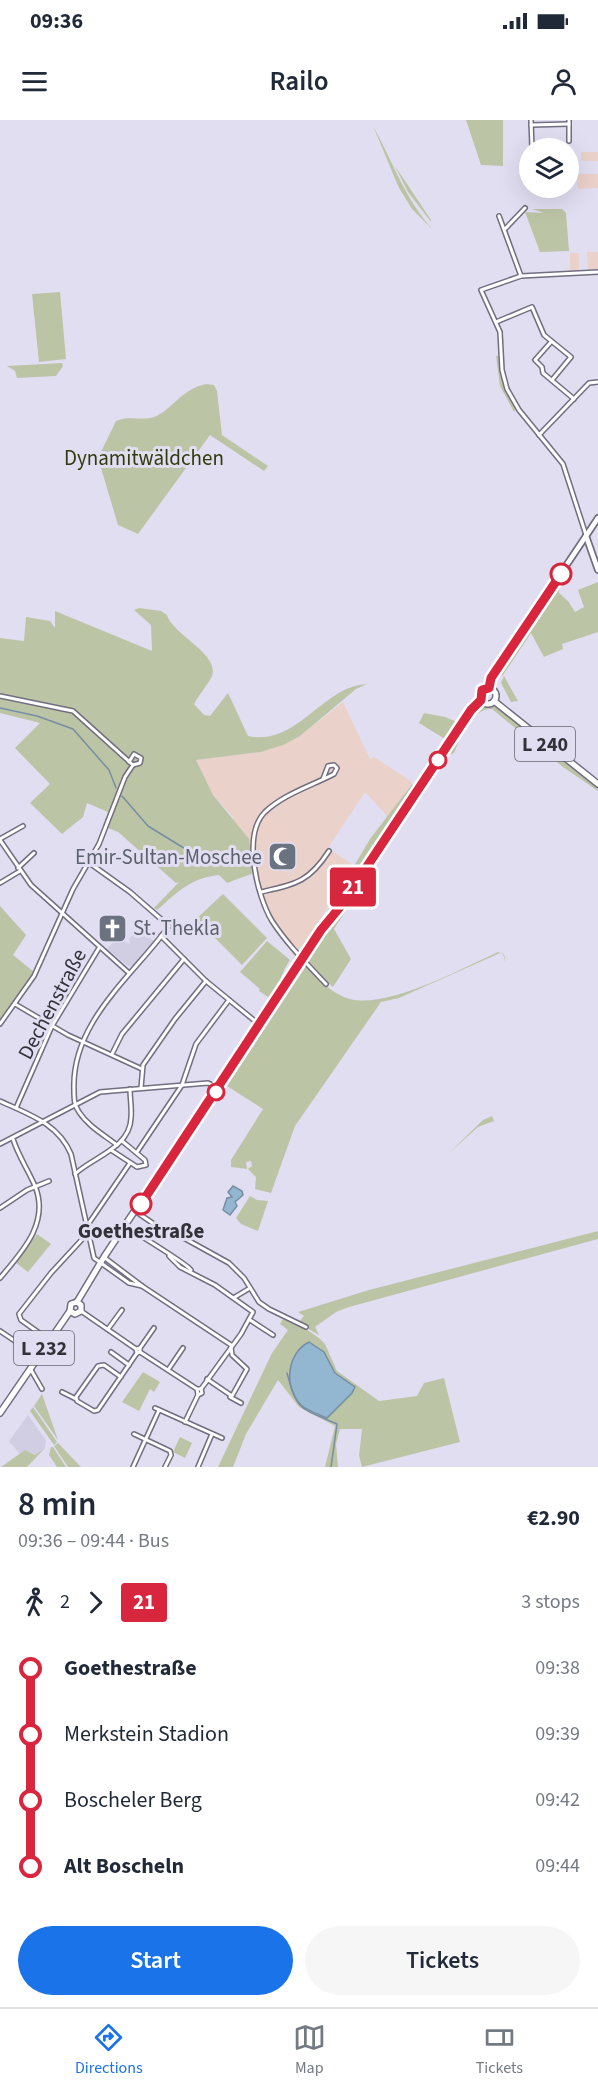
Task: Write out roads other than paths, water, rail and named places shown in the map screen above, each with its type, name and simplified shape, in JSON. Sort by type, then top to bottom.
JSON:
[{"type":"main road","points":[[489,688],[491,678],[598,518]]},
{"type":"main road","points":[[586,536],[598,570]]},
{"type":"main road","points":[[489,688],[495,692],[494,701],[487,704],[481,700],[482,690],[489,688]]},
{"type":"main road","name":"L 232","points":[[0,1413],[70,1311],[71,1304],[77,1302],[104,1257],[448,745],[481,700]]},
{"type":"main road","name":"L 240","points":[[494,701],[598,784]]},
{"type":"main road","name":"L 232","points":[[70,1311],[75,1314],[81,1311],[81,1305],[77,1302]]},
{"type":"street","points":[[532,138],[531,122],[569,122],[569,138]]},
{"type":"street","points":[[504,229],[525,208]]},
{"type":"street","points":[[499,216],[521,276]]},
{"type":"street","points":[[586,536],[563,464],[519,410],[507,389],[502,370],[500,332],[481,291],[521,276],[598,272]]},
{"type":"street","points":[[496,322],[532,307],[544,335],[571,357],[552,380]]},
{"type":"street","points":[[551,342],[535,360],[552,380],[574,399]]},
{"type":"street","points":[[539,435],[589,383],[598,382]]},
{"type":"street","points":[[0,696],[73,711],[131,764],[99,844],[61,914],[34,976],[0,1024]]},
{"type":"street","points":[[323,779],[328,766],[334,765],[337,768],[334,774],[276,803],[258,822],[253,837],[253,853],[261,892],[274,923],[303,960],[327,984]]},
{"type":"street","points":[[23,826],[0,841],[19,870],[61,914],[129,973]]},
{"type":"street","points":[[261,892],[302,881],[312,875],[329,850]]},
{"type":"street","points":[[0,883],[19,870],[34,853]]},
{"type":"street","points":[[88,862],[130,892],[168,926],[100,1012],[82,1042],[75,1064],[75,1104],[90,1125],[117,1145]]},
{"type":"street","points":[[161,936],[206,981],[260,1026]]},
{"type":"street","name":"Dechenstraße","points":[[16,1108],[52,1026],[100,947]]},
{"type":"street","points":[[112,1054],[122,1034],[184,959]]},
{"type":"street","points":[[141,1088],[142,1069],[175,1019],[206,981]]},
{"type":"street","points":[[137,1152],[182,1085],[196,1044],[228,1000]]},
{"type":"street","points":[[15,1004],[82,1042],[142,1069]]},
{"type":"street","points":[[0,1144],[100,1092],[208,1083],[219,1088]]},
{"type":"street","points":[[75,1174],[121,1141],[130,1125],[130,1089]]},
{"type":"street","points":[[0,1101],[46,1121],[68,1146],[93,1258],[129,1283],[142,1286]]},
{"type":"street","points":[[0,1278],[36,1229],[38,1201],[35,1185],[13,1138]]},
{"type":"street","points":[[111,1150],[141,1168],[146,1165],[145,1160],[137,1152],[121,1141]]},
{"type":"street","points":[[86,1227],[130,1163]]},
{"type":"street","points":[[0,1208],[35,1185],[49,1180]]},
{"type":"street","points":[[135,1211],[164,1231],[180,1236],[229,1263],[259,1302],[268,1309],[306,1327]]},
{"type":"street","points":[[126,1226],[169,1256],[180,1267],[191,1270],[235,1297],[253,1312],[250,1320],[199,1389],[185,1422]]},
{"type":"street","points":[[50,1340],[21,1320],[20,1314],[51,1273],[87,1234]]},
{"type":"street","points":[[104,1257],[142,1286],[231,1346],[232,1355],[246,1369],[230,1397]]},
{"type":"street","points":[[235,1297],[250,1288]]},
{"type":"street","points":[[108,1329],[122,1310]]},
{"type":"street","points":[[81,1311],[199,1389]]},
{"type":"street","points":[[250,1320],[273,1335]]},
{"type":"street","points":[[62,1392],[96,1412],[154,1328]]},
{"type":"street","points":[[0,1331],[39,1357]]},
{"type":"street","points":[[168,1370],[183,1348]]},
{"type":"street","points":[[111,1352],[129,1365]]},
{"type":"street","points":[[76,1399],[98,1366],[104,1365],[121,1377]]},
{"type":"street","points":[[31,1370],[42,1389]]},
{"type":"street","points":[[207,1379],[241,1404]]},
{"type":"street","points":[[134,1467],[157,1409],[222,1438]]},
{"type":"street","points":[[134,1434],[171,1453],[165,1467]]},
{"type":"street","points":[[198,1467],[212,1434]]},
{"type":"water","points":[[233,1186],[242,1191],[243,1195],[235,1202],[237,1206],[230,1215],[223,1210],[227,1198],[232,1197],[228,1192]]},
{"type":"water","points":[[309,1342],[324,1352],[335,1373],[355,1387],[327,1418],[301,1405],[292,1389],[290,1371],[292,1362],[296,1354]]},
{"type":"waterway","points":[[0,708],[37,716],[73,729],[109,770],[116,788]]},
{"type":"waterway","points":[[122,796],[148,826],[187,850],[203,864]]},
{"type":"waterway","points":[[287,1373],[294,1395],[302,1407],[337,1424],[331,1467]]},
{"type":"place","name":"Emir-Sultan-Moschee","points":[[283,857]]},
{"type":"place","name":"St. Thekla","points":[[112,928]]},
{"type":"place","name":"Goethestraße","points":[[141,1204]]},
{"type":"park label","name":"Dynamitwäldchen","points":[[144,458]]}]
